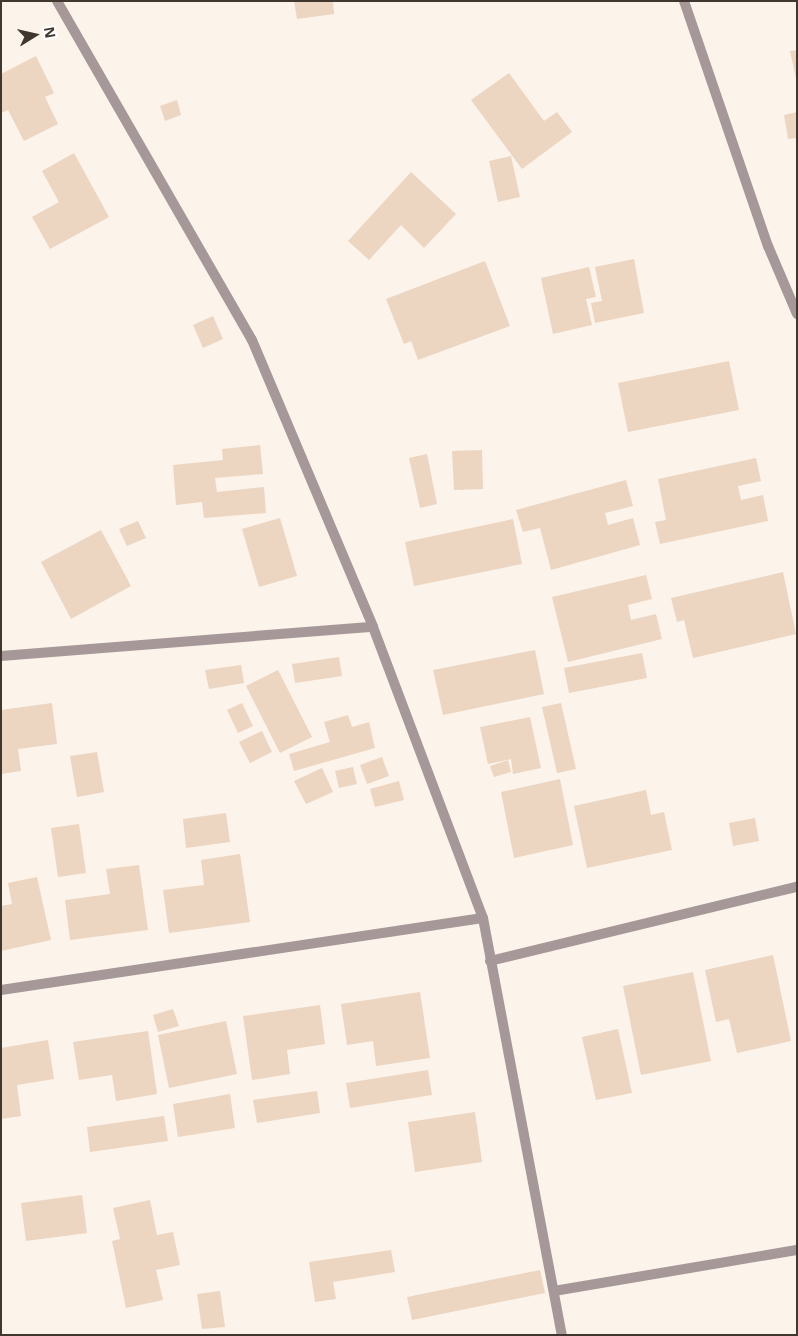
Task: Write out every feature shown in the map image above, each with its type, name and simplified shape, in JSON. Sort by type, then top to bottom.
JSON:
[{"type":"street","points":[[57,1],[252,340],[374,627],[483,918],[562,1335]]},
{"type":"street","points":[[684,1],[768,246],[797,314]]},
{"type":"street","points":[[2,654],[374,627]]},
{"type":"street","points":[[490,961],[797,887]]},
{"type":"street","points":[[1,990],[483,918]]},
{"type":"street","points":[[554,1291],[797,1250]]},
{"type":"building","points":[[294,1],[333,1],[334,14],[297,19]]},
{"type":"building","points":[[797,50],[797,78],[796,78],[790,51]]},
{"type":"building","points":[[36,56],[54,93],[45,97],[58,124],[24,141],[8,110],[1,113],[1,74]]},
{"type":"building","points":[[509,73],[544,121],[557,112],[572,132],[522,169],[471,100]]},
{"type":"building","points":[[177,100],[181,115],[165,121],[160,106]]},
{"type":"building","points":[[797,112],[797,138],[788,139],[784,115]]},
{"type":"building","points":[[74,153],[109,217],[50,249],[32,217],[59,202],[42,171]]},
{"type":"building","points":[[511,156],[520,197],[498,202],[489,161]]},
{"type":"building","points":[[411,172],[456,214],[424,248],[401,225],[369,260],[348,241]]},
{"type":"building","points":[[634,259],[644,313],[595,323],[591,303],[602,301],[595,267]]},
{"type":"building","points":[[485,261],[510,326],[418,360],[411,341],[404,344],[386,299]]},
{"type":"building","points":[[589,267],[596,297],[586,299],[592,325],[553,334],[541,278]]},
{"type":"building","points":[[213,316],[223,339],[203,348],[193,325]]},
{"type":"building","points":[[729,361],[739,410],[628,432],[618,383]]},
{"type":"building","points":[[260,445],[263,474],[215,478],[217,492],[264,487],[266,513],[204,518],[202,502],[176,505],[173,465],[223,460],[222,449]]},
{"type":"building","points":[[482,450],[483,489],[454,490],[452,451]]},
{"type":"building","points":[[427,454],[437,504],[420,508],[409,458]]},
{"type":"building","points":[[756,458],[761,481],[738,486],[741,500],[763,495],[768,521],[660,544],[655,522],[666,520],[658,479]]},
{"type":"building","points":[[626,480],[633,506],[605,513],[608,525],[633,518],[640,545],[551,570],[540,528],[523,532],[516,510]]},
{"type":"building","points":[[280,518],[297,576],[259,587],[242,529]]},
{"type":"building","points":[[513,519],[522,564],[414,586],[405,542]]},
{"type":"building","points":[[138,521],[146,538],[127,546],[119,529]]},
{"type":"building","points":[[101,530],[131,586],[71,619],[41,562]]},
{"type":"building","points":[[783,572],[796,634],[693,658],[684,620],[677,622],[671,598]]},
{"type":"building","points":[[646,575],[652,599],[628,605],[631,620],[656,614],[662,639],[568,662],[552,597]]},
{"type":"building","points":[[535,650],[544,694],[443,715],[433,670]]},
{"type":"building","points":[[642,653],[647,678],[569,693],[564,668]]},
{"type":"building","points":[[339,657],[342,676],[295,683],[292,664]]},
{"type":"building","points":[[241,665],[244,683],[209,689],[205,670]]},
{"type":"building","points":[[278,670],[312,737],[280,753],[246,686]]},
{"type":"building","points":[[52,703],[57,744],[18,749],[21,771],[1,774],[1,710]]},
{"type":"building","points":[[242,703],[253,726],[238,733],[227,710]]},
{"type":"building","points":[[561,703],[576,769],[557,773],[542,707]]},
{"type":"building","points":[[348,715],[352,727],[369,722],[375,748],[294,771],[289,754],[330,742],[324,722]]},
{"type":"building","points":[[530,717],[541,768],[513,774],[511,759],[488,764],[480,727]]},
{"type":"building","points":[[262,731],[272,752],[250,763],[239,742]]},
{"type":"building","points":[[97,752],[104,792],[77,797],[70,756]]},
{"type":"building","points":[[382,757],[389,776],[367,784],[360,765]]},
{"type":"building","points":[[508,760],[511,772],[494,777],[490,766]]},
{"type":"building","points":[[353,767],[357,784],[339,788],[335,771]]},
{"type":"building","points":[[322,768],[333,792],[306,804],[294,781]]},
{"type":"building","points":[[560,779],[573,845],[514,858],[501,792]]},
{"type":"building","points":[[399,781],[404,800],[375,807],[370,789]]},
{"type":"building","points":[[646,790],[651,815],[664,812],[672,850],[587,868],[574,806]]},
{"type":"building","points":[[226,813],[230,842],[186,848],[183,819]]},
{"type":"building","points":[[755,818],[759,841],[733,846],[729,823]]},
{"type":"building","points":[[79,824],[86,873],[58,877],[51,828]]},
{"type":"building","points":[[240,854],[250,922],[169,933],[163,890],[204,885],[201,860]]},
{"type":"building","points":[[139,865],[148,930],[70,940],[65,900],[110,894],[106,869]]},
{"type":"building","points":[[37,877],[51,940],[1,951],[1,906],[12,904],[8,883]]},
{"type":"building","points":[[773,955],[791,1041],[737,1053],[729,1019],[716,1022],[705,970]]},
{"type":"building","points":[[693,972],[711,1061],[641,1075],[623,986]]},
{"type":"building","points":[[420,992],[430,1058],[376,1066],[373,1041],[347,1045],[341,1004]]},
{"type":"building","points":[[320,1005],[325,1044],[287,1050],[290,1074],[252,1080],[243,1016]]},
{"type":"building","points":[[173,1009],[179,1026],[158,1032],[153,1015]]},
{"type":"building","points":[[226,1021],[237,1074],[169,1088],[158,1035]]},
{"type":"building","points":[[618,1029],[632,1093],[596,1100],[582,1037]]},
{"type":"building","points":[[148,1031],[157,1094],[116,1101],[112,1075],[79,1080],[73,1042]]},
{"type":"building","points":[[48,1040],[54,1079],[17,1085],[21,1116],[1,1119],[1,1048]]},
{"type":"building","points":[[428,1070],[432,1095],[350,1108],[346,1083]]},
{"type":"building","points":[[317,1091],[320,1113],[257,1123],[253,1100]]},
{"type":"building","points":[[230,1094],[235,1128],[178,1137],[173,1104]]},
{"type":"building","points":[[475,1112],[482,1162],[415,1172],[408,1122]]},
{"type":"building","points":[[164,1116],[168,1141],[90,1152],[87,1127]]},
{"type":"building","points":[[82,1195],[87,1233],[26,1241],[21,1203]]},
{"type":"building","points":[[150,1200],[157,1235],[173,1232],[180,1265],[156,1270],[163,1300],[126,1308],[112,1241],[120,1239],[113,1208]]},
{"type":"building","points":[[391,1250],[395,1272],[333,1282],[336,1299],[315,1302],[309,1262]]},
{"type":"building","points":[[540,1270],[545,1293],[412,1320],[407,1297]]},
{"type":"building","points":[[220,1291],[225,1327],[202,1329],[197,1294]]}]
